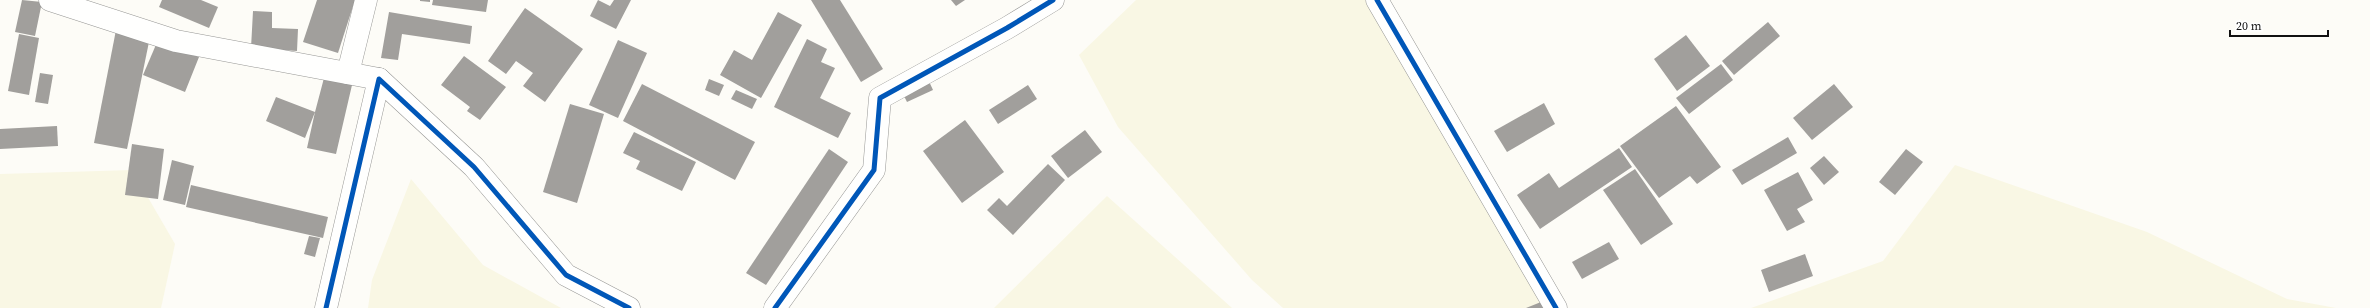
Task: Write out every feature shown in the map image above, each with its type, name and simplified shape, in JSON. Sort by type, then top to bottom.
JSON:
[{"type":"street","points":[[50,0],[176,41],[379,79],[474,168],[566,275],[629,308]]},
{"type":"street","points":[[348,73],[366,0]]},
{"type":"street","points":[[775,308],[874,170],[880,98],[1007,28],[1053,0]]},
{"type":"street","points":[[1377,0],[1556,308]]},
{"type":"street","points":[[326,308],[379,79]]},
{"type":"shaded area","points":[[1136,0],[1365,0],[1455,112],[1561,308],[1283,308],[1252,280],[1118,127],[1079,55]]},
{"type":"shaded area","points":[[1955,165],[2147,232],[2287,299],[2336,308],[1751,308],[1883,261]]},
{"type":"shaded area","points":[[132,170],[175,244],[161,308],[0,308],[0,174]]},
{"type":"shaded area","points":[[411,179],[483,265],[561,308],[368,308],[372,280]]},
{"type":"shaded area","points":[[1107,196],[1232,308],[994,308]]},
{"type":"building","points":[[22,0],[42,2],[35,36],[15,32]]},
{"type":"building","points":[[162,0],[201,0],[218,7],[209,28],[159,7]]},
{"type":"building","points":[[317,0],[355,0],[338,53],[303,42]]},
{"type":"building","points":[[430,0],[430,2],[420,1]]},
{"type":"building","points":[[433,0],[488,0],[486,12],[432,5]]},
{"type":"building","points":[[598,0],[610,6],[614,0],[631,0],[616,29],[590,16]]},
{"type":"building","points":[[811,0],[840,0],[883,69],[861,82]]},
{"type":"building","points":[[951,0],[965,0],[956,6]]},
{"type":"building","points":[[525,8],[583,49],[545,102],[523,86],[533,73],[516,61],[506,74],[488,61]]},
{"type":"building","points":[[253,11],[272,12],[272,28],[298,29],[297,51],[251,48]]},
{"type":"building","points":[[389,12],[472,26],[470,44],[402,34],[398,60],[381,58]]},
{"type":"building","points":[[778,12],[802,25],[761,98],[720,75],[734,50],[752,60]]},
{"type":"building","points":[[1768,22],[1780,36],[1734,75],[1722,61]]},
{"type":"building","points":[[116,30],[150,37],[127,149],[94,143]]},
{"type":"building","points":[[19,34],[39,38],[29,95],[8,91]]},
{"type":"building","points":[[1686,35],[1710,66],[1677,91],[1654,59]]},
{"type":"building","points":[[807,39],[827,49],[821,62],[835,68],[820,98],[851,113],[838,138],[774,107]]},
{"type":"building","points":[[158,40],[199,57],[185,92],[143,75]]},
{"type":"building","points":[[618,40],[647,53],[618,118],[589,105]]},
{"type":"building","points":[[464,56],[506,87],[480,120],[467,111],[470,107],[441,85]]},
{"type":"building","points":[[1721,64],[1733,80],[1689,114],[1676,98]]},
{"type":"building","points":[[40,73],[53,75],[48,104],[35,102]]},
{"type":"building","points":[[926,75],[933,90],[907,102],[900,88]]},
{"type":"building","points":[[324,78],[352,85],[336,154],[307,148]]},
{"type":"building","points":[[709,79],[724,85],[719,96],[705,90]]},
{"type":"building","points":[[642,84],[755,142],[735,180],[623,121]]},
{"type":"building","points":[[1834,84],[1853,107],[1812,140],[1793,118]]},
{"type":"building","points":[[1028,85],[1037,99],[998,124],[989,110]]},
{"type":"building","points":[[736,90],[757,99],[752,109],[731,99]]},
{"type":"building","points":[[276,97],[315,112],[305,138],[266,121]]},
{"type":"building","points":[[1544,103],[1555,124],[1507,152],[1494,131]]},
{"type":"building","points":[[570,104],[604,114],[577,203],[543,192]]},
{"type":"building","points":[[1676,106],[1721,167],[1697,184],[1690,176],[1659,198],[1620,146]]},
{"type":"building","points":[[965,120],[1004,172],[962,203],[923,151]]},
{"type":"building","points":[[57,126],[58,146],[0,149],[0,129]]},
{"type":"building","points":[[1085,130],[1102,152],[1068,178],[1051,156]]},
{"type":"building","points":[[634,132],[696,162],[682,191],[636,169],[640,161],[623,153]]},
{"type":"building","points":[[1788,137],[1797,153],[1742,185],[1732,170]]},
{"type":"building","points":[[132,144],[164,149],[158,199],[125,195]]},
{"type":"building","points":[[1619,148],[1632,167],[1540,229],[1517,195],[1549,173],[1559,188]]},
{"type":"building","points":[[829,149],[848,162],[766,285],[746,273]]},
{"type":"building","points":[[1906,149],[1923,162],[1895,195],[1879,182]]},
{"type":"building","points":[[1824,156],[1839,172],[1824,185],[1810,168]]},
{"type":"building","points":[[172,160],[194,166],[185,205],[163,200]]},
{"type":"building","points":[[1048,164],[1065,180],[1013,235],[987,210],[999,198],[1007,206]]},
{"type":"building","points":[[1635,169],[1673,224],[1641,245],[1603,190]]},
{"type":"building","points":[[1798,172],[1813,200],[1797,209],[1805,222],[1787,231],[1764,190]]},
{"type":"building","points":[[191,185],[328,217],[323,238],[186,207]]},
{"type":"building","points":[[309,236],[320,238],[315,257],[304,254]]},
{"type":"building","points":[[1609,242],[1619,259],[1582,279],[1572,262]]},
{"type":"building","points":[[1805,254],[1813,276],[1769,292],[1761,270]]},
{"type":"building","points":[[1541,302],[1544,308],[1526,308]]},
{"type":"cycle path","points":[[775,308],[874,170],[880,98],[1007,28],[1053,0]]},
{"type":"cycle path","points":[[1377,0],[1556,308]]},
{"type":"cycle path","points":[[326,308],[379,79],[474,167],[566,275],[629,308]]}]
